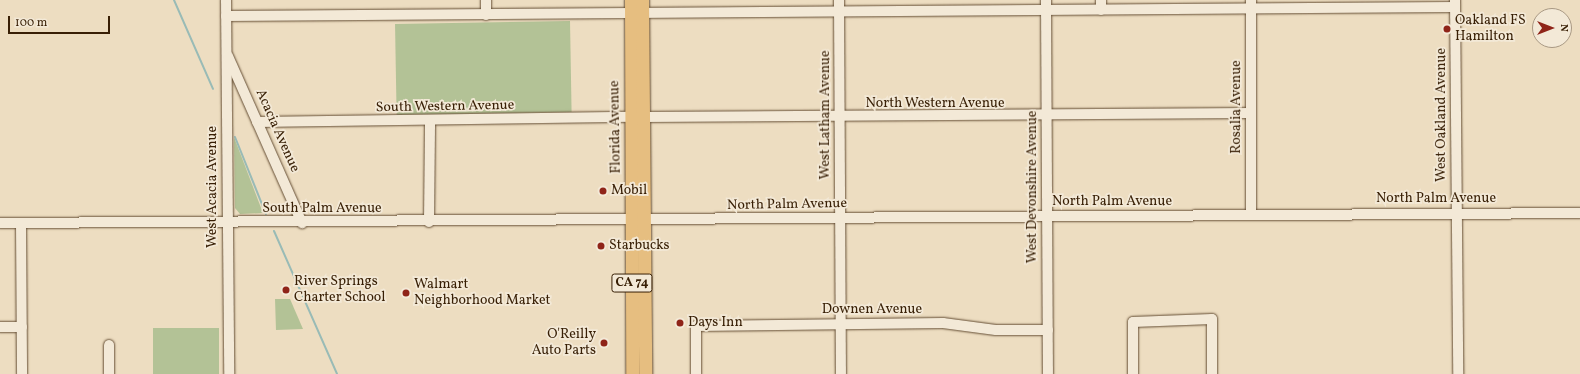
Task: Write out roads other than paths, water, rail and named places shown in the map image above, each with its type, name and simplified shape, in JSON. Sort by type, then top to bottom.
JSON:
[{"type":"main road","name":"Florida Avenue","points":[[631,0],[637,14]]},
{"type":"main road","name":"Florida Avenue","points":[[632,374],[638,221],[637,14],[642,0]]},
{"type":"main road","name":"Florida Avenue","points":[[638,221],[644,309],[645,374]]},
{"type":"street","name":"West Acacia Avenue","points":[[226,0],[229,374]]},
{"type":"street","name":"West Latham Avenue","points":[[839,0],[841,374]]},
{"type":"street","points":[[226,16],[486,7],[637,14],[839,12],[1046,5],[1195,3],[1455,3]]},
{"type":"street","name":"West Oakland Avenue","points":[[1455,3],[1458,374]]},
{"type":"street","name":"Rosalia Avenue","points":[[1251,4],[1251,215]]},
{"type":"street","name":"West Devonshire Avenue","points":[[1046,5],[1048,374]]},
{"type":"street","name":"Acacia Avenue","points":[[226,51],[302,222]]},
{"type":"street","name":"North Western Avenue","points":[[637,117],[1046,117],[1251,113]]},
{"type":"street","name":"South Western Avenue","points":[[257,122],[430,122],[637,117]]},
{"type":"street","points":[[429,222],[430,122]]},
{"type":"street","name":"North Palm Avenue","points":[[638,221],[1047,216],[1580,213]]},
{"type":"street","name":"South Palm Avenue","points":[[0,223],[638,221]]},
{"type":"street","points":[[21,223],[22,374]]},
{"type":"street","points":[[1133,374],[1133,322],[1212,319],[1212,374]]},
{"type":"street","name":"Downen Avenue","points":[[696,374],[696,326],[943,323],[996,330],[1048,330]]},
{"type":"street","points":[[0,328],[22,327]]},
{"type":"street","points":[[109,345],[109,374]]},
{"type":"waterway","points":[[174,0],[213,89]]},
{"type":"waterway","points":[[235,137],[266,214]]},
{"type":"waterway","points":[[274,231],[337,374]]},
{"type":"place","name":"Oakland FS Hamilton","points":[[1447,29]]},
{"type":"place","name":"Mobil","points":[[603,191]]},
{"type":"place","name":"Starbucks","points":[[601,246]]},
{"type":"place","name":"River Springs Charter School","points":[[286,290]]},
{"type":"place","name":"Walmart Neighborhood Market","points":[[406,293]]},
{"type":"place","name":"Days Inn","points":[[680,323]]},
{"type":"place","name":"O'Reilly Auto Parts","points":[[604,343]]}]
